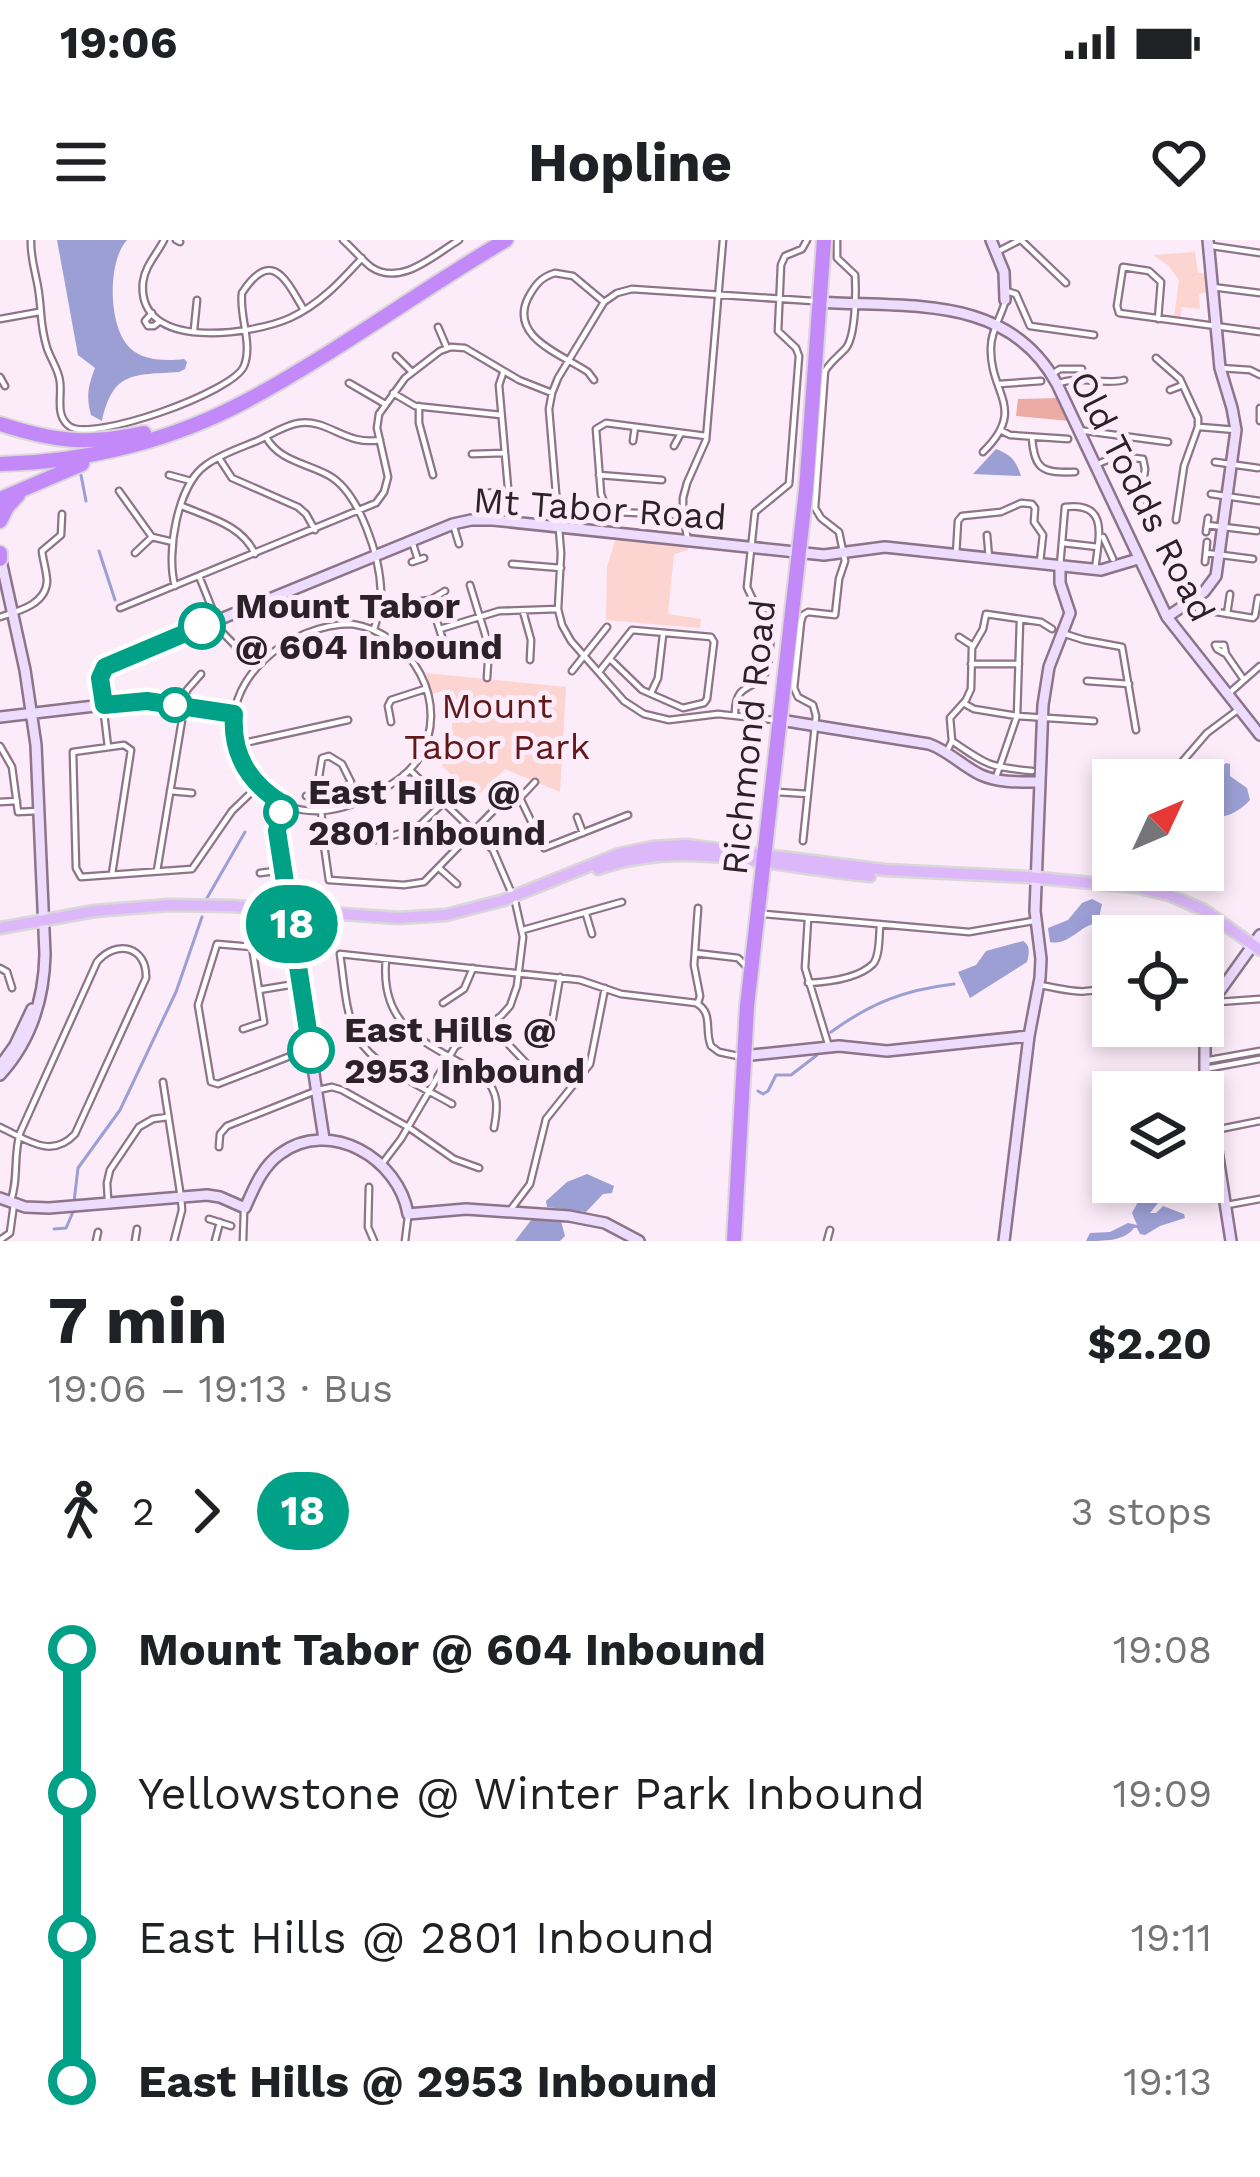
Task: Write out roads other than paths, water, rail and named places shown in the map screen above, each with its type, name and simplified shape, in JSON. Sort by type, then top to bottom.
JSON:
[{"type":"highway","points":[[0,460],[144,434],[230,400],[489,240]]},
{"type":"highway","points":[[0,499],[68,468],[220,414],[277,384],[506,240]]},
{"type":"highway","name":"Richmond Road","points":[[741,1056],[796,551],[815,446],[821,240]]},
{"type":"highway","name":"Richmond Road","points":[[796,551],[802,390],[817,302]]},
{"type":"highway","points":[[0,424],[67,441],[144,434]]},
{"type":"highway","points":[[0,460],[89,455],[172,433]]},
{"type":"highway","points":[[0,521],[16,496],[43,479]]},
{"type":"highway","name":"Richmond Road","points":[[732,1241],[743,958],[772,791],[776,720]]},
{"type":"main road","points":[[0,931],[41,922],[151,912],[290,913],[425,923],[471,916],[608,866],[655,855],[690,854],[760,858],[846,874],[1036,881],[1123,891],[1201,915],[1256,947]]},
{"type":"street","points":[[31,240],[46,346],[60,381],[62,418],[71,428],[112,425],[172,407],[233,380],[246,360],[243,290],[267,270],[282,274],[304,310]]},
{"type":"street","points":[[164,240],[146,269],[144,294],[159,322],[194,332],[244,330],[281,321],[333,289],[362,258]]},
{"type":"street","points":[[343,240],[381,272],[402,273],[459,240]]},
{"type":"street","points":[[688,541],[683,515],[687,483],[706,436],[723,240]]},
{"type":"street","points":[[735,716],[739,692],[762,680],[767,672],[770,621],[747,586],[755,512],[789,484],[802,390],[796,348],[778,331],[779,299],[782,261],[788,253],[802,249],[807,240]]},
{"type":"street","points":[[803,841],[815,725],[814,706],[794,688],[802,615],[836,615],[845,565],[837,530],[815,508],[815,446],[825,371],[851,341],[855,275],[837,258],[837,240]]},
{"type":"street","points":[[982,452],[1002,431],[1005,411],[991,352],[1006,295],[1004,272],[991,240]]},
{"type":"street","points":[[997,252],[1021,240],[1066,283]]},
{"type":"street","points":[[1167,617],[1212,584],[1225,527],[1236,430],[1220,368],[1208,243],[1260,253]]},
{"type":"street","points":[[1158,320],[1161,282],[1149,271],[1123,267],[1119,313],[1158,320],[1260,332]]},
{"type":"street","points":[[594,380],[526,330],[524,309],[536,285],[550,274],[573,276],[604,302]]},
{"type":"street","points":[[1212,287],[1260,293]]},
{"type":"street","points":[[817,302],[632,289],[604,302],[552,393],[561,568],[558,609],[567,636],[624,701],[640,712],[664,719],[711,715],[776,720],[949,746],[978,773],[1040,782]]},
{"type":"street","points":[[1006,295],[1016,294],[1030,326],[1094,335]]},
{"type":"street","points":[[194,332],[197,300]]},
{"type":"street","name":"Old Todds Road","points":[[817,302],[976,315],[1012,332],[1032,350],[1078,430],[1167,617],[1260,735]]},
{"type":"street","points":[[0,319],[39,312]]},
{"type":"street","points":[[438,327],[447,348]]},
{"type":"street","points":[[120,608],[376,503],[386,488],[388,472],[377,424],[385,404],[412,372],[447,348],[467,349],[552,393]]},
{"type":"street","points":[[396,356],[412,372]]},
{"type":"street","points":[[1156,358],[1183,385],[1198,428],[1184,466],[1176,520]]},
{"type":"street","points":[[1050,380],[1060,369],[1082,368]]},
{"type":"street","points":[[1220,368],[1260,375]]},
{"type":"street","points":[[504,371],[499,385],[511,522]]},
{"type":"street","points":[[0,377],[4,386]]},
{"type":"street","points":[[999,384],[1124,380]]},
{"type":"street","points":[[350,383],[385,404]]},
{"type":"street","points":[[1170,390],[1183,385]]},
{"type":"street","points":[[394,393],[419,406],[501,415]]},
{"type":"street","points":[[419,406],[433,476]]},
{"type":"street","points":[[1260,408],[1260,421]]},
{"type":"street","points":[[175,586],[172,542],[191,481],[205,465],[300,419],[360,442],[380,440]]},
{"type":"street","points":[[683,515],[608,509],[602,500],[596,429],[603,423],[706,436]]},
{"type":"street","points":[[633,441],[635,427]]},
{"type":"street","points":[[1198,428],[1236,430]]},
{"type":"street","points":[[1078,430],[1168,442]]},
{"type":"street","points":[[1002,431],[1068,439]]},
{"type":"street","points":[[674,446],[681,433]]},
{"type":"street","points":[[266,436],[278,453],[339,482],[349,493],[376,557],[381,596],[374,629]]},
{"type":"street","points":[[1033,437],[1042,468],[1075,472]]},
{"type":"street","points":[[472,454],[505,453]]},
{"type":"street","points":[[1095,465],[1114,456],[1144,460],[1139,516]]},
{"type":"street","points":[[218,458],[232,478],[298,508],[315,530]]},
{"type":"street","points":[[1215,463],[1258,469]]},
{"type":"street","points":[[169,475],[191,481]]},
{"type":"street","points":[[599,475],[662,480]]},
{"type":"street","points":[[119,491],[152,537],[172,542]]},
{"type":"street","points":[[481,493],[508,492]]},
{"type":"street","points":[[1211,494],[1260,501]]},
{"type":"street","points":[[956,555],[962,516],[1032,504],[1035,524],[1043,535],[1040,564]]},
{"type":"street","points":[[1004,1241],[1039,985],[1035,921],[1043,719],[1057,631],[1070,613],[1060,583],[1067,505],[1089,508],[1113,559]]},
{"type":"street","points":[[182,506],[238,530],[255,554]]},
{"type":"street","points":[[6,615],[31,606],[43,595],[47,579],[42,551],[61,535],[62,514]]},
{"type":"street","name":"Mt Tabor Road","points":[[104,705],[100,678],[105,667],[453,524],[482,519],[824,555],[879,547],[1095,570]]},
{"type":"street","points":[[453,524],[460,545]]},
{"type":"street","points":[[1207,525],[1257,531]]},
{"type":"street","points":[[1101,533],[1095,570],[1138,559]]},
{"type":"street","points":[[987,536],[989,558]]},
{"type":"street","points":[[135,554],[152,537]]},
{"type":"street","points":[[412,542],[418,560]]},
{"type":"street","points":[[1205,562],[1207,542]]},
{"type":"street","points":[[1063,543],[1098,547]]},
{"type":"street","points":[[1206,553],[1253,560]]},
{"type":"street","points":[[0,556],[6,615]]},
{"type":"street","points":[[510,564],[561,568]]},
{"type":"street","points":[[199,576],[224,636],[256,667]]},
{"type":"street","points":[[1177,582],[1198,609],[1254,617],[1257,598]]},
{"type":"street","points":[[469,584],[489,647],[487,678]]},
{"type":"street","points":[[0,588],[29,713],[44,974],[40,1003],[23,1046],[0,1076]]},
{"type":"street","points":[[412,602],[430,600],[445,591]]},
{"type":"street","points":[[1227,614],[1230,594]]},
{"type":"street","points":[[430,600],[449,658]]},
{"type":"street","points":[[440,629],[499,611],[558,609]]},
{"type":"street","points":[[523,611],[531,640],[530,661]]},
{"type":"street","points":[[949,746],[950,718],[971,689],[973,646],[986,614],[1041,622],[1057,631],[1122,647],[1136,730]]},
{"type":"street","points":[[996,774],[1017,716],[1020,619]]},
{"type":"street","points":[[346,624],[374,629],[406,651],[417,668],[430,716],[422,753],[393,784],[356,804],[321,812],[283,804],[258,786],[235,745],[234,714],[242,687],[256,667],[280,648],[316,629],[346,624]]},
{"type":"street","points":[[572,671],[607,627]]},
{"type":"street","points":[[599,673],[632,630],[711,637],[714,642],[707,699],[683,708],[642,689],[610,659]]},
{"type":"street","points":[[651,694],[658,678],[663,632]]},
{"type":"street","points":[[959,637],[973,646]]},
{"type":"street","points":[[1226,654],[1244,680]]},
{"type":"street","points":[[971,664],[1019,664]]},
{"type":"street","points":[[1227,694],[1260,666]]},
{"type":"street","points":[[158,871],[188,686],[201,674]]},
{"type":"street","points":[[1088,681],[1129,684]]},
{"type":"street","points":[[392,722],[391,700],[425,689]]},
{"type":"street","points":[[0,717],[142,701],[234,714]]},
{"type":"street","points":[[963,703],[1017,716],[1094,722]]},
{"type":"street","points":[[104,705],[108,747]]},
{"type":"street","points":[[683,708],[683,719]]},
{"type":"street","points":[[1185,759],[1207,733],[1239,709]]},
{"type":"street","points":[[235,745],[347,720]]},
{"type":"street","points":[[112,874],[132,752],[126,745],[73,752],[79,876],[112,874],[158,871],[192,869],[232,811],[258,786]]},
{"type":"street","points":[[0,746],[12,767],[18,812],[38,811]]},
{"type":"street","points":[[178,749],[193,751]]},
{"type":"street","points":[[306,796],[321,797],[334,795],[351,782],[342,764],[331,757],[320,761],[321,797],[321,812],[329,880],[411,886],[424,882],[500,806],[520,797],[535,782]]},
{"type":"street","points":[[0,768],[12,767]]},
{"type":"street","points":[[382,1164],[450,1054],[512,1002],[523,930],[496,856],[410,770]]},
{"type":"street","points":[[996,774],[1032,771]]},
{"type":"street","points":[[170,791],[192,793]]},
{"type":"street","points":[[772,791],[808,794]]},
{"type":"street","points":[[520,797],[544,848],[628,815]]},
{"type":"street","points":[[0,802],[17,801]]},
{"type":"street","points":[[369,842],[416,829],[444,802]]},
{"type":"street","points":[[283,804],[277,831],[324,1139]]},
{"type":"street","points":[[577,818],[583,833]]},
{"type":"street","points":[[440,868],[457,884]]},
{"type":"street","points":[[260,873],[283,871]]},
{"type":"street","points":[[523,930],[622,902]]},
{"type":"street","points":[[698,908],[695,953],[700,1005],[708,1016],[708,1040],[719,1052],[741,1056],[848,1046],[887,1052],[1029,1036]]},
{"type":"street","points":[[586,914],[592,934]]},
{"type":"street","points":[[758,914],[977,932],[1035,921]]},
{"type":"street","points":[[808,919],[805,968],[829,1048]]},
{"type":"street","points":[[0,1066],[16,1045],[34,1002],[41,922]]},
{"type":"street","points":[[808,983],[837,982],[872,965],[880,925]]},
{"type":"street","points":[[243,1029],[264,1022],[252,947],[218,944],[198,1005],[211,1082],[217,1084],[311,1048]]},
{"type":"street","points":[[1224,988],[1256,947]]},
{"type":"street","points":[[0,1127],[19,1136],[52,1148],[75,1134],[146,978],[146,967],[135,952],[114,949],[98,962],[19,1136],[16,1186],[8,1202],[10,1233],[0,1240]]},
{"type":"street","points":[[695,953],[743,958]]},
{"type":"street","points":[[452,1104],[373,1056],[358,1038],[340,954],[560,977],[621,994],[700,1005]]},
{"type":"street","points":[[386,959],[389,997],[397,1018],[494,1087],[494,1128]]},
{"type":"street","points":[[0,968],[6,970],[12,988]]},
{"type":"street","points":[[443,1003],[464,989],[472,968]]},
{"type":"street","points":[[551,1029],[560,977]]},
{"type":"street","points":[[259,990],[301,983]]},
{"type":"street","points":[[1039,985],[1092,991]]},
{"type":"street","points":[[508,1212],[530,1184],[546,1119],[590,1064],[605,988]]},
{"type":"street","points":[[1224,1002],[1260,1000]]},
{"type":"street","points":[[489,1024],[529,1066]]},
{"type":"street","points":[[1206,1047],[1206,1071]]},
{"type":"street","points":[[1205,1065],[1260,1051]]},
{"type":"street","points":[[1205,1065],[1260,1059]]},
{"type":"street","points":[[164,1082],[182,1198],[173,1241]]},
{"type":"street","points":[[219,1148],[226,1126],[332,1087],[408,1127],[454,1160],[479,1168]]},
{"type":"street","points":[[109,1204],[108,1176],[122,1151],[144,1123],[168,1117]]},
{"type":"street","points":[[1224,1128],[1260,1121]]},
{"type":"street","points":[[243,1241],[245,1208],[262,1172],[275,1157],[298,1144],[324,1139],[351,1146],[382,1164],[401,1188],[408,1214],[405,1241]]},
{"type":"street","points":[[1224,1186],[1231,1241]]},
{"type":"street","points":[[369,1187],[368,1227],[374,1241]]},
{"type":"street","points":[[8,1202],[49,1208],[214,1196],[245,1208]]},
{"type":"street","points":[[1227,1204],[1260,1199]]},
{"type":"street","points":[[408,1214],[466,1209],[598,1221],[639,1241]]},
{"type":"street","points":[[209,1219],[231,1226]]},
{"type":"street","points":[[216,1239],[220,1222]]},
{"type":"street","points":[[135,1241],[137,1229]]},
{"type":"street","points":[[827,1241],[830,1230]]},
{"type":"street","points":[[96,1241],[98,1232]]},
{"type":"water","points":[[57,240],[127,240],[113,278],[114,310],[123,338],[142,355],[187,362],[179,372],[137,376],[119,384],[102,421],[91,415],[88,392],[95,368],[78,355]]},
{"type":"water","points":[[996,449],[1013,459],[1021,476],[973,474]]},
{"type":"water","points":[[1230,764],[1230,776],[1247,788],[1250,800],[1224,816],[1224,765]]},
{"type":"water","points":[[1092,899],[1102,904],[1100,915],[1092,915],[1092,925],[1063,941],[1050,942],[1048,928],[1068,920]]},
{"type":"water","points":[[1023,941],[1028,947],[1027,962],[970,998],[958,972],[976,965],[986,951]]},
{"type":"water","points":[[587,1174],[614,1186],[612,1193],[603,1194],[586,1212],[547,1207],[546,1201],[567,1182]]},
{"type":"water","points":[[1137,1203],[1158,1203],[1150,1213],[1163,1206],[1185,1218],[1145,1235],[1134,1228],[1120,1238],[1086,1241],[1090,1233],[1137,1225],[1132,1213]]},
{"type":"water","points":[[532,1219],[561,1221],[565,1236],[560,1241],[515,1241]]},
{"type":"waterway","points":[[81,475],[86,501]]},
{"type":"waterway","points":[[99,551],[115,600]]},
{"type":"waterway","points":[[207,898],[245,832]]},
{"type":"waterway","points":[[74,1202],[78,1168],[120,1110],[176,992],[202,917]]},
{"type":"waterway","points":[[831,1032],[889,999],[954,984]]},
{"type":"waterway","points":[[758,1091],[768,1091],[776,1075],[791,1075],[817,1055]]},
{"type":"waterway","points":[[54,1229],[66,1228],[73,1212]]},
{"type":"place","name":"Mount Tabor @ 604 Inbound","points":[[202,626]]},
{"type":"place","name":"East Hills @ 2801 Inbound","points":[[281,812]]},
{"type":"place","name":"East Hills @ 2953 Inbound","points":[[311,1050]]},
{"type":"park label","name":"Mount Tabor Park","points":[[497,726]]}]
